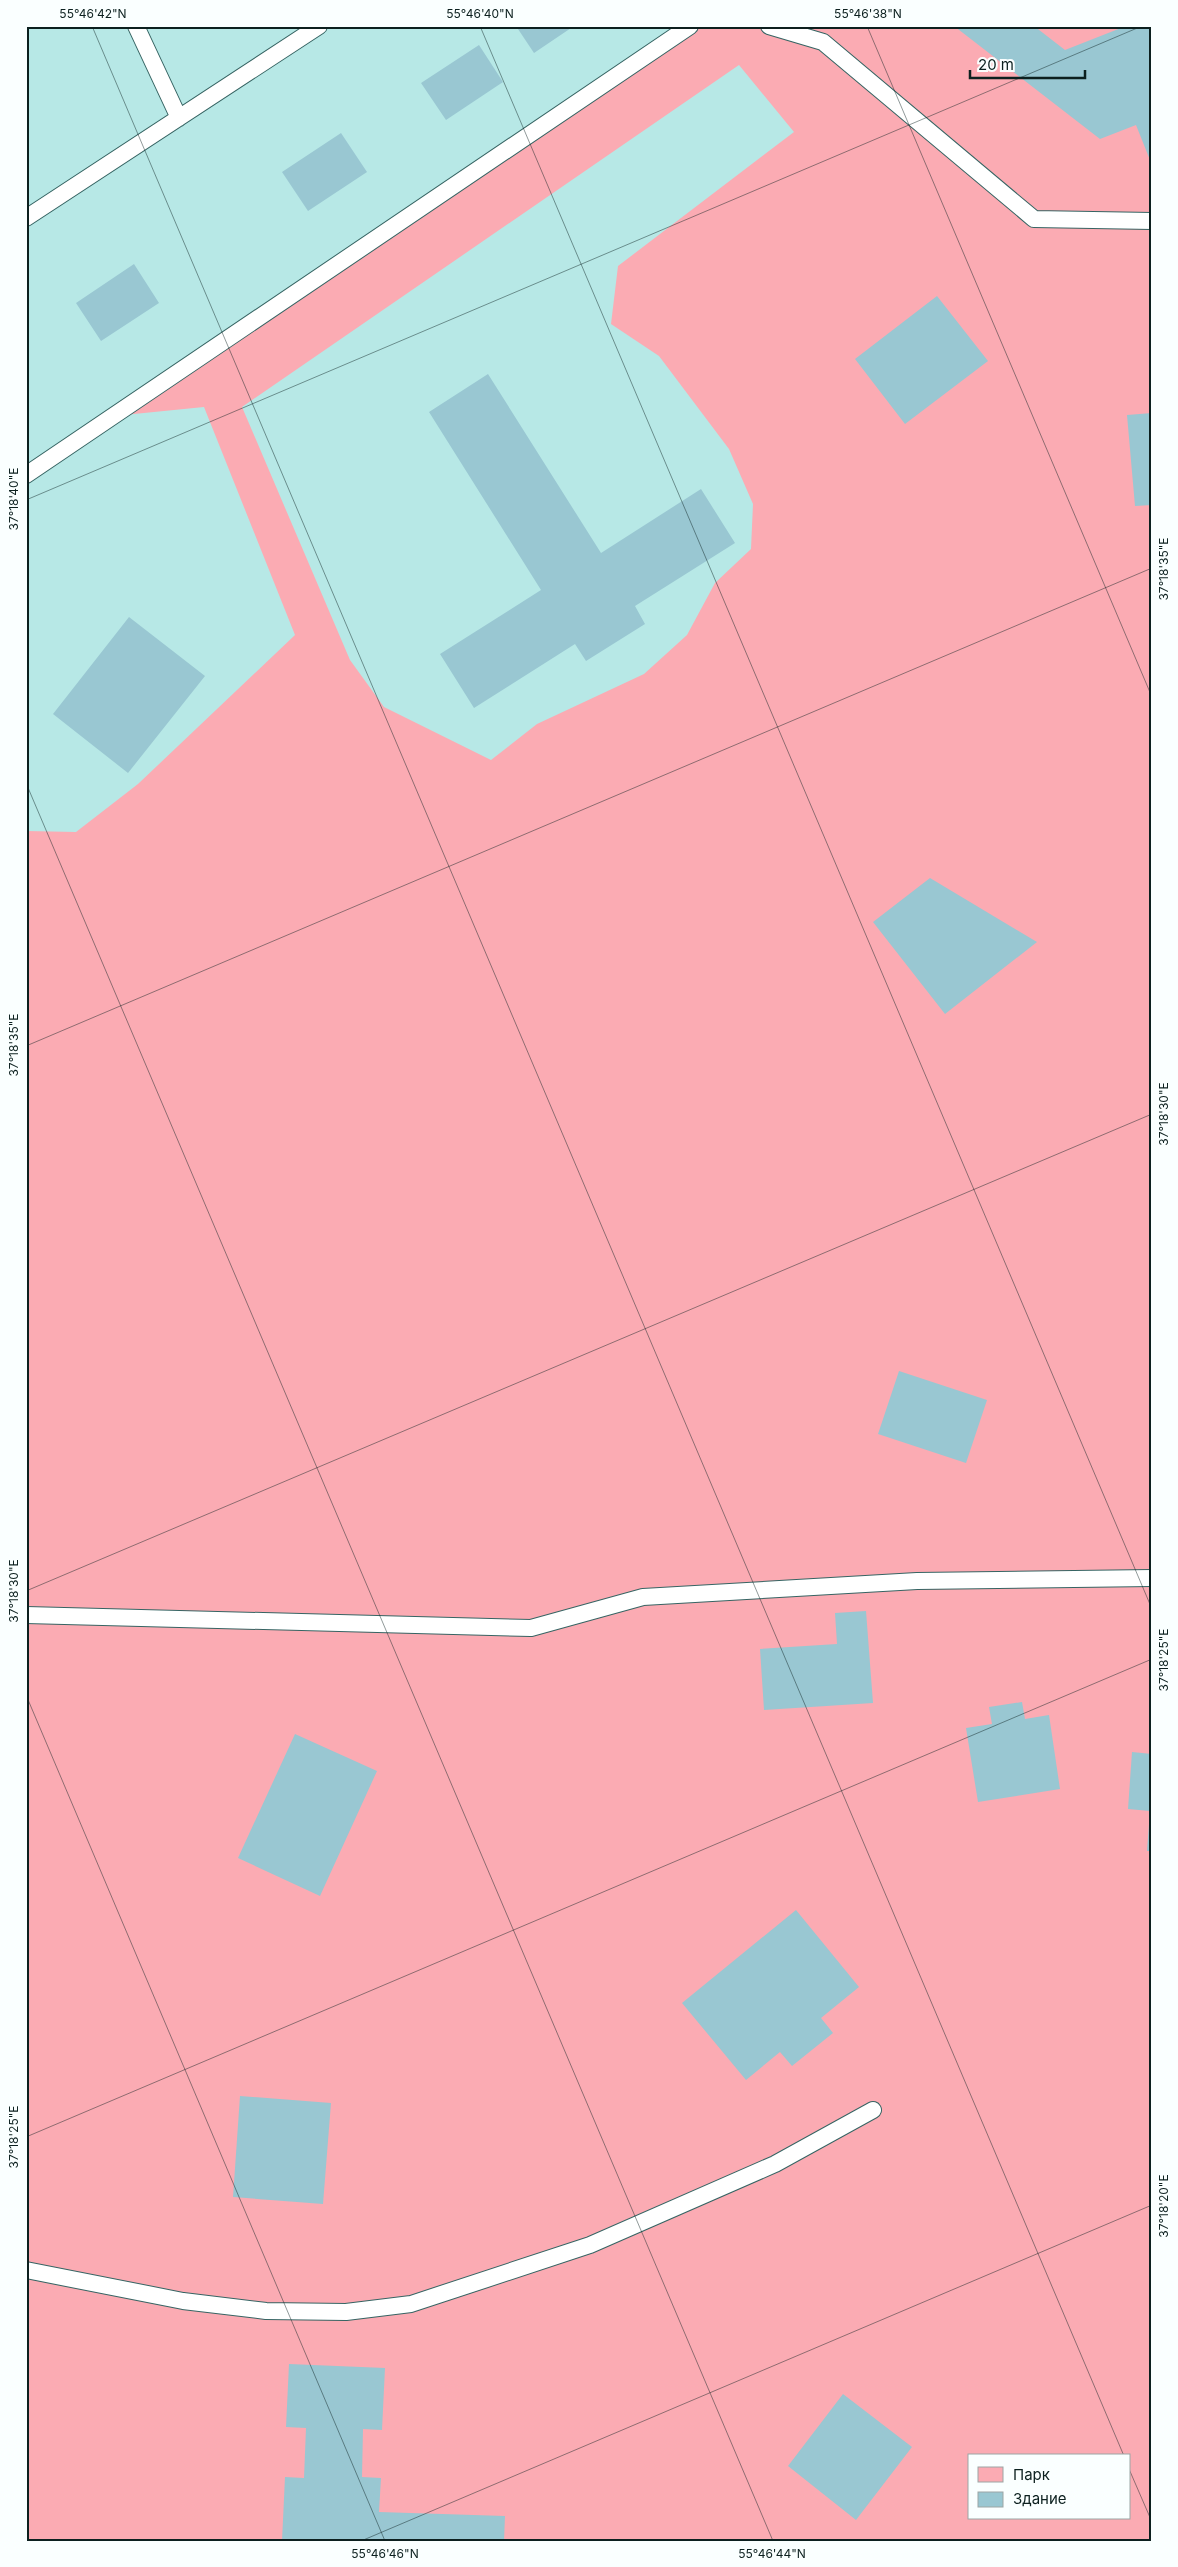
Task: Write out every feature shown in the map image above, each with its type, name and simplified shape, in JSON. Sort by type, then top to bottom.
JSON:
[{"type":"lane","points":[[136,26],[179,118]]},
{"type":"lane","points":[[26,218],[319,26]]},
{"type":"lane","points":[[26,475],[690,26]]},
{"type":"lane","points":[[769,26],[823,42],[1034,219],[1152,221]]},
{"type":"lane","points":[[26,1615],[532,1628],[643,1597],[916,1581],[1152,1578]]},
{"type":"lane","points":[[26,2270],[183,2301],[266,2311],[346,2312],[411,2304],[590,2246],[775,2164],[873,2110]]},
{"type":"green space","points":[[690,26],[1152,26],[1152,2541],[26,2541],[26,831],[76,832],[138,784],[295,635],[204,407],[114,416]],"holes":[[[739,65],[794,132],[618,266],[611,324],[659,356],[729,449],[753,504],[751,549],[715,583],[687,635],[644,674],[537,724],[491,760],[384,707],[350,660],[242,407]]]},
{"type":"building","points":[[516,26],[574,26],[534,53]]},
{"type":"building","points":[[954,26],[1034,26],[1065,50],[1126,26],[1152,26],[1152,165],[1136,125],[1100,139]]},
{"type":"building","points":[[479,45],[503,82],[446,120],[421,83]]},
{"type":"building","points":[[341,133],[367,172],[308,211],[282,172]]},
{"type":"building","points":[[134,264],[159,303],[101,341],[76,303]]},
{"type":"building","points":[[937,296],[988,361],[905,424],[855,359]]},
{"type":"building","points":[[488,374],[601,553],[701,489],[735,543],[635,606],[645,624],[586,661],[575,644],[474,708],[440,654],[541,590],[429,412]]},
{"type":"building","points":[[1152,413],[1152,505],[1135,506],[1127,415]]},
{"type":"building","points":[[129,617],[205,676],[128,773],[53,714]]},
{"type":"building","points":[[930,878],[1037,942],[945,1014],[873,922]]},
{"type":"building","points":[[899,1371],[987,1400],[966,1463],[878,1434]]},
{"type":"building","points":[[866,1611],[873,1703],[764,1710],[760,1649],[837,1644],[835,1613]]},
{"type":"building","points":[[1022,1702],[1025,1719],[1049,1715],[1060,1789],[978,1802],[966,1728],[992,1724],[989,1707]]},
{"type":"building","points":[[295,1734],[377,1771],[320,1896],[238,1858]]},
{"type":"building","points":[[1132,1752],[1152,1754],[1152,1851],[1147,1851],[1150,1811],[1128,1809]]},
{"type":"building","points":[[796,1910],[859,1987],[821,2018],[833,2033],[792,2066],[780,2052],[746,2080],[682,2003]]},
{"type":"building","points":[[240,2096],[331,2103],[323,2204],[233,2197]]},
{"type":"building","points":[[289,2364],[385,2368],[382,2430],[363,2429],[362,2477],[381,2478],[379,2512],[505,2516],[504,2541],[282,2541],[285,2477],[304,2478],[306,2428],[286,2427]]},
{"type":"building","points":[[843,2394],[912,2447],[856,2520],[788,2466]]}]
